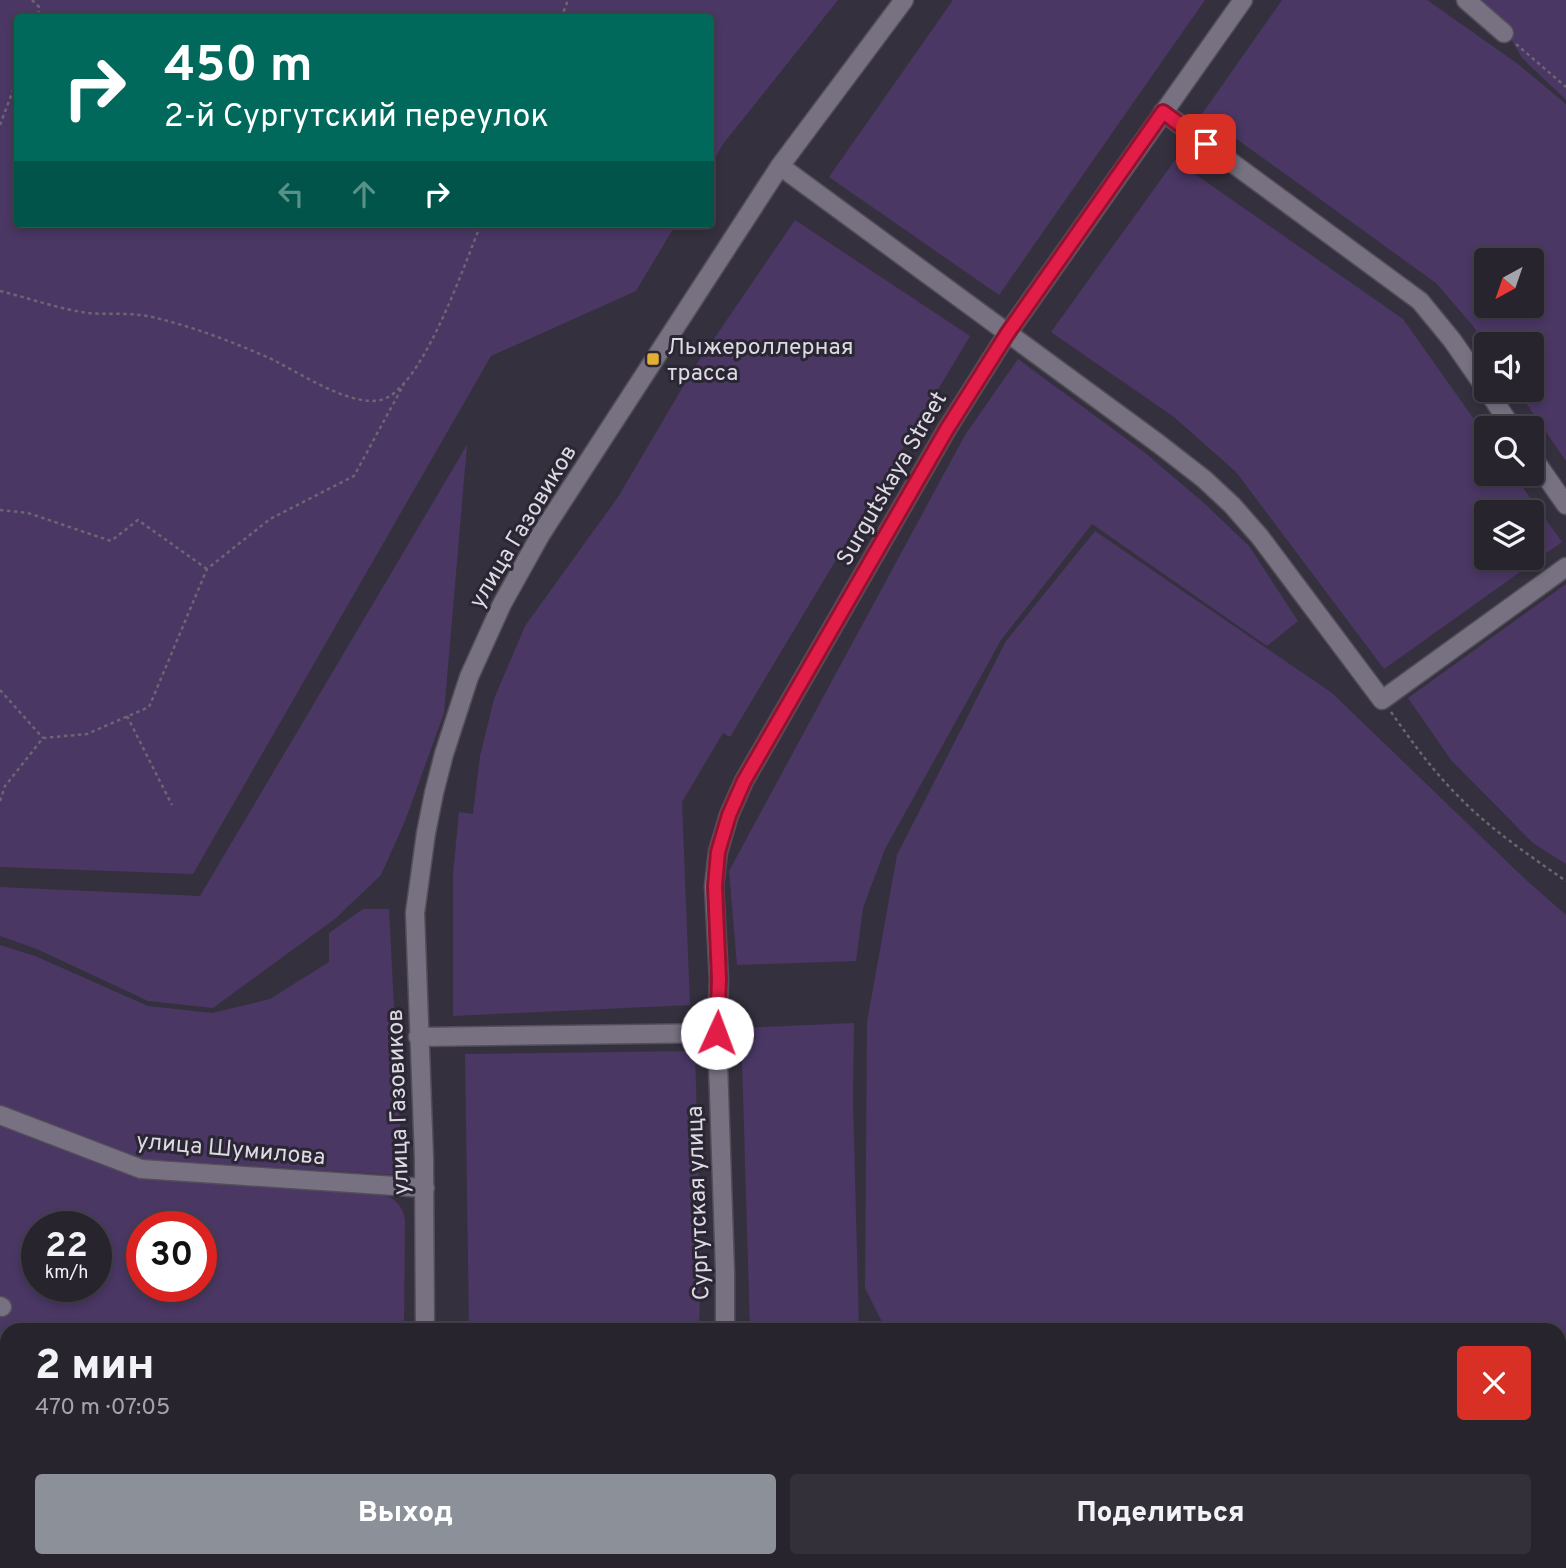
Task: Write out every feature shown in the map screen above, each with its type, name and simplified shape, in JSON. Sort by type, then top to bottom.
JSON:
[{"type":"street","name":"улица Газовиков","points":[[425,1323],[425,1188],[415,913],[422,859],[444,754],[474,665],[502,604],[541,534],[780,166],[904,0]]},
{"type":"street","name":"Surgutskaya Street","points":[[717,1033],[719,979],[715,886],[718,852],[729,815],[744,781],[940,442],[1007,334],[1243,0]]},
{"type":"street","points":[[1466,0],[1504,33]]},
{"type":"street","points":[[1163,112],[1420,301],[1474,372]]},
{"type":"street","points":[[780,166],[1204,479],[1260,537],[1382,700],[1566,567]]},
{"type":"street","points":[[1544,474],[1566,505]]},
{"type":"street","points":[[418,1037],[717,1033]]},
{"type":"street","name":"Сургутская улица","points":[[717,1033],[725,1323]]},
{"type":"street","name":"улица Шумилова","points":[[0,1115],[141,1169],[425,1188]]},
{"type":"path","points":[[1504,33],[1566,87]]},
{"type":"path","points":[[0,125],[14,88]]},
{"type":"path","points":[[0,801],[5,786],[43,738],[87,734],[149,706],[207,569],[270,519],[354,476],[404,384],[430,344],[479,228]]},
{"type":"path","points":[[0,291],[87,313],[148,316],[197,330],[270,358],[342,396],[381,400],[388,398],[404,384]]},
{"type":"path","points":[[0,510],[28,513],[111,541],[138,520],[207,569]]},
{"type":"path","points":[[0,690],[43,738]]},
{"type":"path","points":[[1382,700],[1422,756],[1460,798],[1566,881]]},
{"type":"path","points":[[127,716],[172,805]]},
{"type":"shaded area","points":[[0,0],[838,0],[723,144],[714,160],[714,14],[14,14],[14,228],[674,228],[636,291],[491,356],[193,874],[0,867]]},
{"type":"shaded area","points":[[953,0],[1205,0],[999,295],[829,177]]},
{"type":"shaded area","points":[[1282,0],[1427,0],[1518,64],[1566,104],[1566,461],[1544,429],[1544,416],[1535,416],[1525,402],[1544,402],[1544,332],[1477,332],[1436,283],[1202,114]]},
{"type":"shaded area","points":[[1475,0],[1566,0],[1566,100],[1522,58],[1501,22]]},
{"type":"shaded area","points":[[1175,160],[1403,319],[1474,419],[1474,486],[1522,486],[1532,500],[1474,500],[1474,570],[1523,570],[1384,669],[1236,472],[1174,417],[1051,332]]},
{"type":"shaded area","points":[[795,220],[970,336],[730,737],[723,733],[682,802],[690,1005],[453,1016],[453,874],[459,812],[473,814],[480,756],[494,699],[525,626],[618,497],[694,368]]},
{"type":"shaded area","points":[[1018,359],[1144,452],[1204,503],[1249,546],[1298,621],[1267,646],[1092,524],[1001,640],[885,849],[863,908],[856,961],[737,965],[729,871],[965,435]]},
{"type":"shaded area","points":[[467,445],[444,713],[405,821],[381,875],[336,918],[213,1008],[148,1001],[37,949],[0,936],[0,887],[200,896]]},
{"type":"shaded area","points":[[1544,517],[1562,542],[1544,555]]},
{"type":"shaded area","points":[[1095,531],[1332,693],[1566,915],[1566,1323],[882,1323],[865,1288],[867,1022],[897,855],[1006,641]]},
{"type":"shaded area","points":[[1566,584],[1566,864],[1533,843],[1451,760],[1408,698]]},
{"type":"shaded area","points":[[363,909],[389,909],[402,1165],[395,1175],[143,1159],[0,1105],[0,945],[35,956],[148,1006],[212,1013],[270,999],[329,962],[329,933]]},
{"type":"shaded area","points":[[854,1023],[853,1101],[859,1323],[750,1323],[741,1028]]},
{"type":"shaded area","points":[[695,1051],[701,1261],[699,1323],[469,1323],[465,1054]]},
{"type":"shaded area","points":[[0,1125],[139,1178],[382,1194],[398,1203],[405,1220],[404,1323],[0,1323]]},
{"type":"place","name":"Лыжероллерная трасса","points":[[653,359]]},
{"type":"route","points":[[717,1033],[719,979],[715,886],[718,852],[729,815],[744,781],[947,429],[1007,334],[1163,112],[1206,144]]}]
